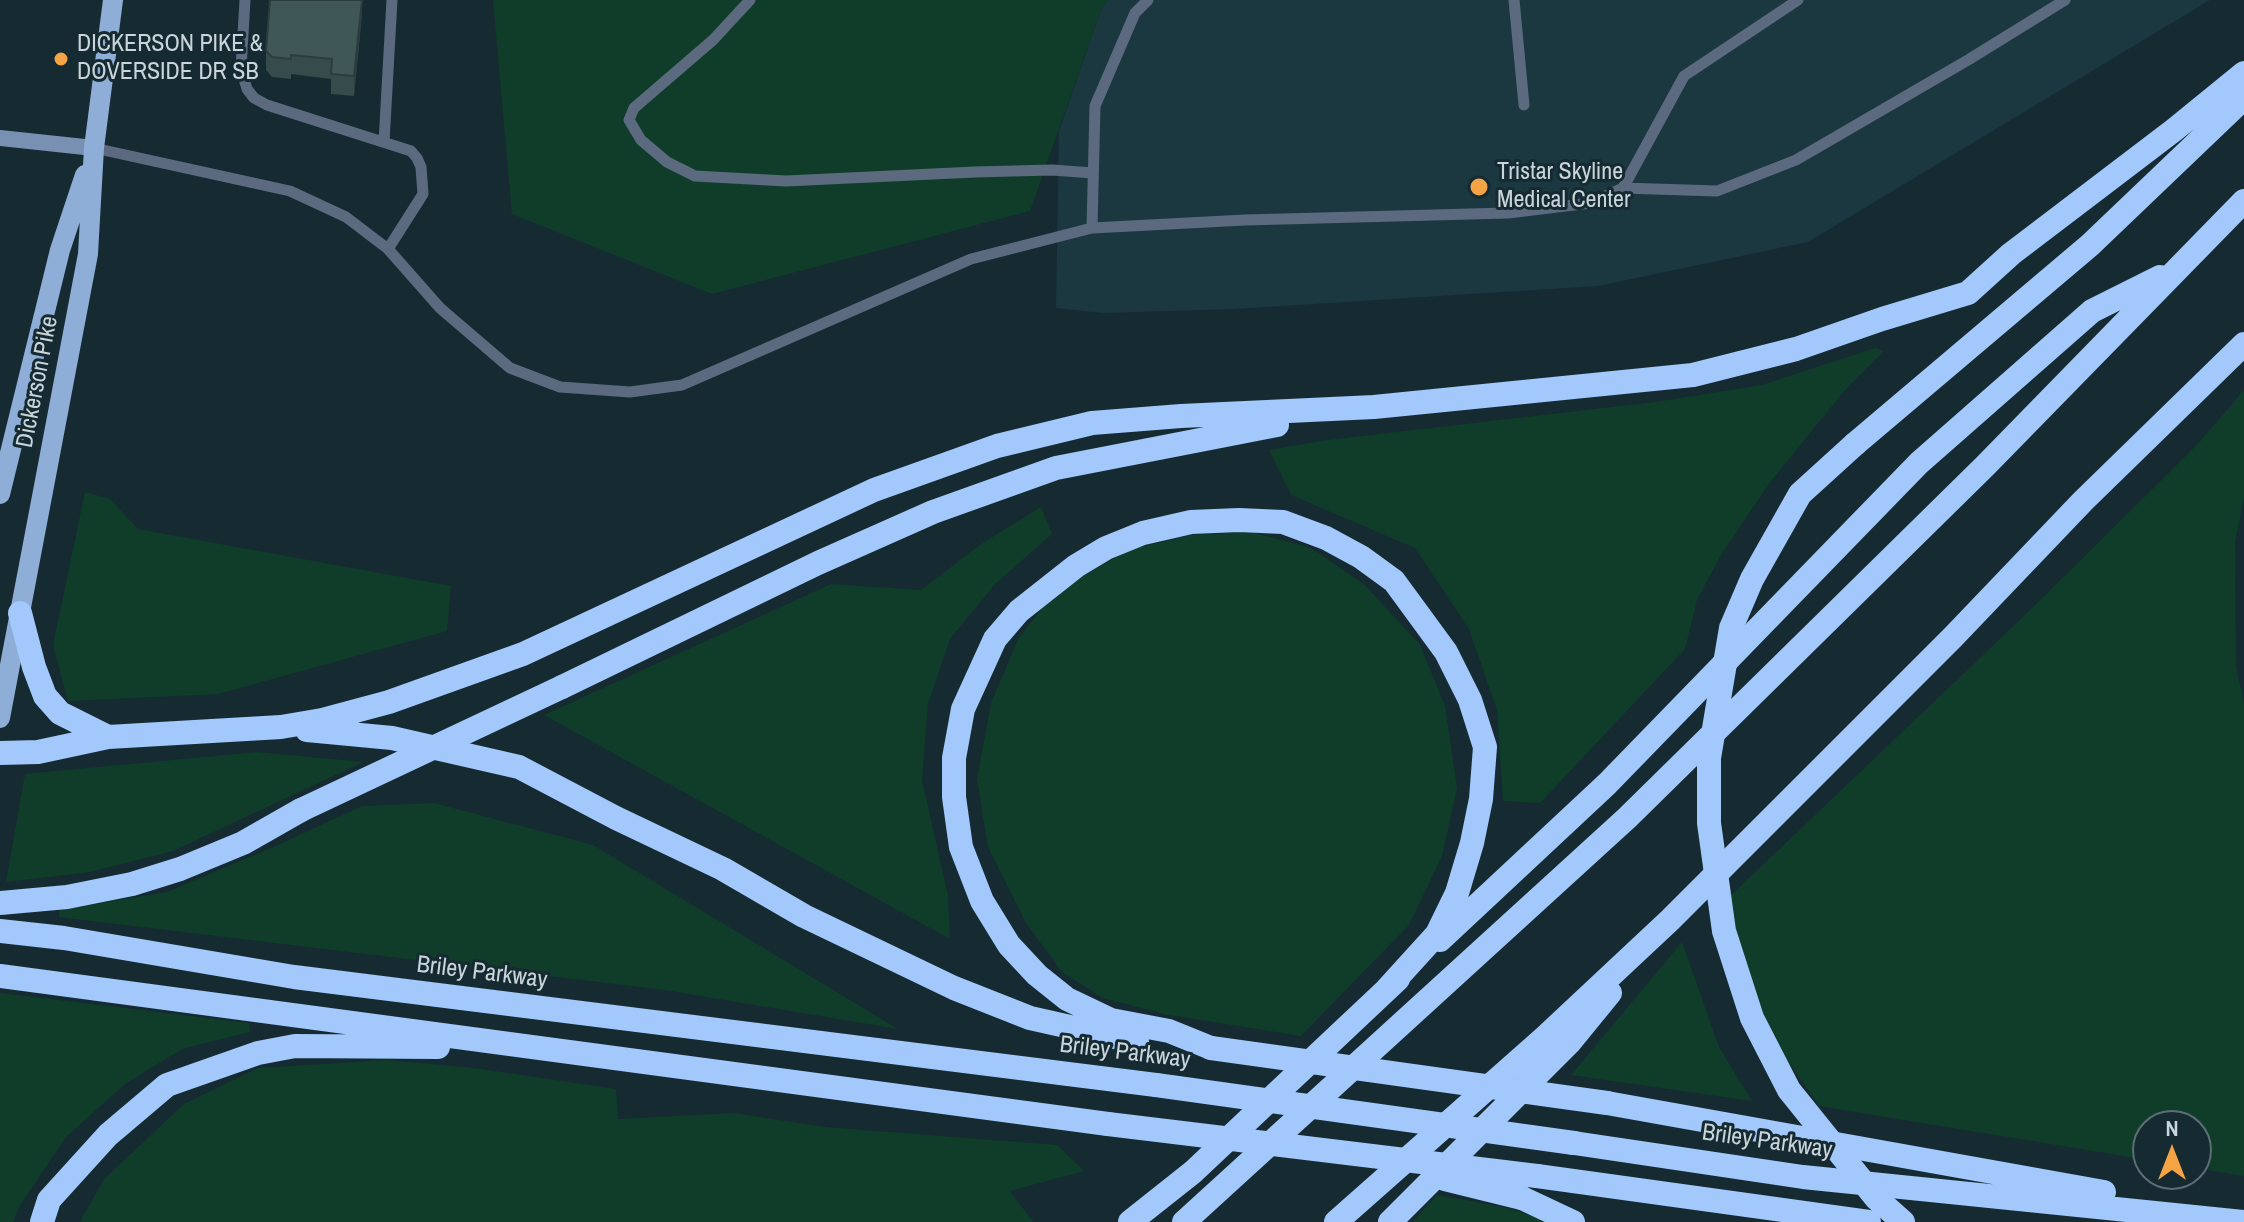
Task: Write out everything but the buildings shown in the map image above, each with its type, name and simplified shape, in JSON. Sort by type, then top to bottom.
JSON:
[{"type":"highway","points":[[0,753],[38,752],[108,737],[281,727],[322,720],[389,702],[523,654],[874,490],[997,446],[1092,423],[1374,407],[1693,375],[1796,349],[1968,293],[2011,254],[2244,73]]},
{"type":"highway","points":[[1903,1222],[1876,1198],[1789,1090],[1752,1018],[1724,931],[1709,823],[1709,758],[1731,628],[1752,579],[1800,494],[2090,245],[2244,98]]},
{"type":"highway","points":[[1184,1222],[1627,818],[1985,466],[2244,201]]},
{"type":"highway","points":[[1130,1222],[1193,1172],[1607,784],[1919,463],[2092,311],[2177,269]]},
{"type":"highway","points":[[1336,1222],[1544,1038],[1670,920],[1953,637],[2083,501],[2244,344]]},
{"type":"highway","points":[[0,903],[67,897],[132,884],[180,869],[243,843],[301,810],[818,563],[933,512],[1056,468],[1374,407]]},
{"type":"highway","points":[[1211,1048],[1169,1031],[1111,1020],[1067,999],[1037,975],[1009,945],[982,901],[961,847],[954,797],[954,758],[963,709],[995,639],[1019,611],[1076,566],[1106,548],[1143,533],[1191,522],[1239,520],[1283,522],[1326,538],[1361,557],[1394,581],[1446,652],[1470,700],[1485,747],[1481,799],[1457,893],[1437,934],[1387,989]]},
{"type":"highway","points":[[20,613],[45,696],[60,713],[108,737]]},
{"type":"highway","points":[[281,727],[392,738],[519,767],[723,869],[804,916],[954,988],[1030,1018],[1139,1042],[1211,1048],[1607,1103],[2096,1191],[2188,1203],[2237,1221]]},
{"type":"highway","points":[[1388,1222],[1570,1042],[1670,920]]},
{"type":"highway","name":"Briley Parkway","points":[[0,931],[64,938],[294,977],[1156,1085],[1803,1177],[2237,1221]]},
{"type":"highway","points":[[0,976],[1869,1222]]},
{"type":"highway","points":[[42,1222],[49,1200],[108,1135],[167,1085],[258,1053],[295,1046],[555,1049]]},
{"type":"highway","points":[[1350,1155],[1522,1198],[1573,1222]]},
{"type":"main road","name":"Dickerson Pike","points":[[0,718],[88,254],[94,148],[113,0]]},
{"type":"main road","name":"Dickerson Pike","points":[[0,494],[60,250],[94,148]]},
{"type":"street","points":[[0,138],[94,148]]},
{"type":"lane","points":[[245,0],[241,69],[247,89],[254,98],[267,105],[411,151],[417,158],[423,179],[423,194],[388,249]]},
{"type":"lane","points":[[384,142],[392,0]]},
{"type":"lane","points":[[750,0],[713,40],[634,108],[629,120],[641,140],[667,162],[695,176],[786,181],[1052,170],[1093,173]]},
{"type":"lane","points":[[1092,228],[1095,106],[1135,13],[1148,0]]},
{"type":"lane","points":[[1514,0],[1524,105]]},
{"type":"lane","points":[[94,148],[290,191],[346,217],[388,249],[440,308],[510,368],[560,387],[630,392],[682,385],[971,259],[1092,228],[1245,220],[1508,213],[1590,203],[1623,188],[1717,191],[1796,160],[2065,0]]},
{"type":"lane","points":[[1623,188],[1684,76],[1790,2]]},
{"type":"shaded area","name":"Tristar Skyline Medical Center","points":[[1108,0],[2210,0],[1808,242],[1598,286],[1234,309],[1103,313],[1056,308],[1059,131],[1102,7]]},
{"type":"green space","points":[[493,0],[1108,0],[1102,7],[1030,211],[712,294],[512,214]]},
{"type":"green space","points":[[1875,348],[1884,351],[1845,390],[1771,481],[1721,555],[1697,600],[1685,649],[1540,803],[1503,801],[1497,710],[1469,629],[1415,548],[1291,495],[1269,450],[1328,440],[1655,402],[1762,385]]},
{"type":"green space","points":[[2244,390],[2244,497],[2235,543],[2236,666],[2244,704],[2244,1176],[2212,1171],[2212,1110],[2132,1110],[2132,1157],[1819,1106],[1770,1035],[1743,967],[1728,898],[2027,613],[2196,446]]},
{"type":"green space","points":[[85,492],[110,499],[138,529],[451,586],[447,631],[218,694],[68,701],[53,645]]},
{"type":"green space","points":[[1041,507],[1052,534],[995,584],[950,639],[928,704],[922,780],[948,896],[950,939],[544,715],[831,584],[921,590],[981,544]]},
{"type":"green space","points":[[1251,532],[1311,548],[1365,585],[1420,645],[1445,706],[1457,788],[1442,856],[1409,925],[1301,1036],[1164,1014],[1103,998],[1062,972],[1026,923],[988,847],[977,779],[991,703],[1018,639],[1054,593],[1128,550],[1191,535]]},
{"type":"green space","points":[[257,752],[363,762],[173,851],[90,872],[6,882],[25,774]]},
{"type":"green space","points":[[434,803],[593,845],[898,1029],[665,990],[59,917],[59,910],[167,892],[362,806]]},
{"type":"green space","points":[[1682,942],[1719,1047],[1752,1101],[1571,1075]]},
{"type":"green space","points":[[0,993],[249,1023],[250,1032],[182,1049],[125,1084],[66,1137],[20,1205],[13,1222],[0,1222]]},
{"type":"green space","points":[[387,1060],[474,1068],[616,1089],[618,1119],[734,1113],[825,1127],[1057,1145],[1084,1171],[1010,1191],[1033,1222],[80,1222],[104,1179],[184,1104],[258,1068]]},
{"type":"green space","points":[[1437,1195],[1509,1208],[1549,1222],[1412,1222]]},
{"type":"place","name":"DICKERSON PIKE & DOVERSIDE DR SB","points":[[61,59]]},
{"type":"place","name":"Tristar Skyline Medical Center","points":[[1479,187]]}]
